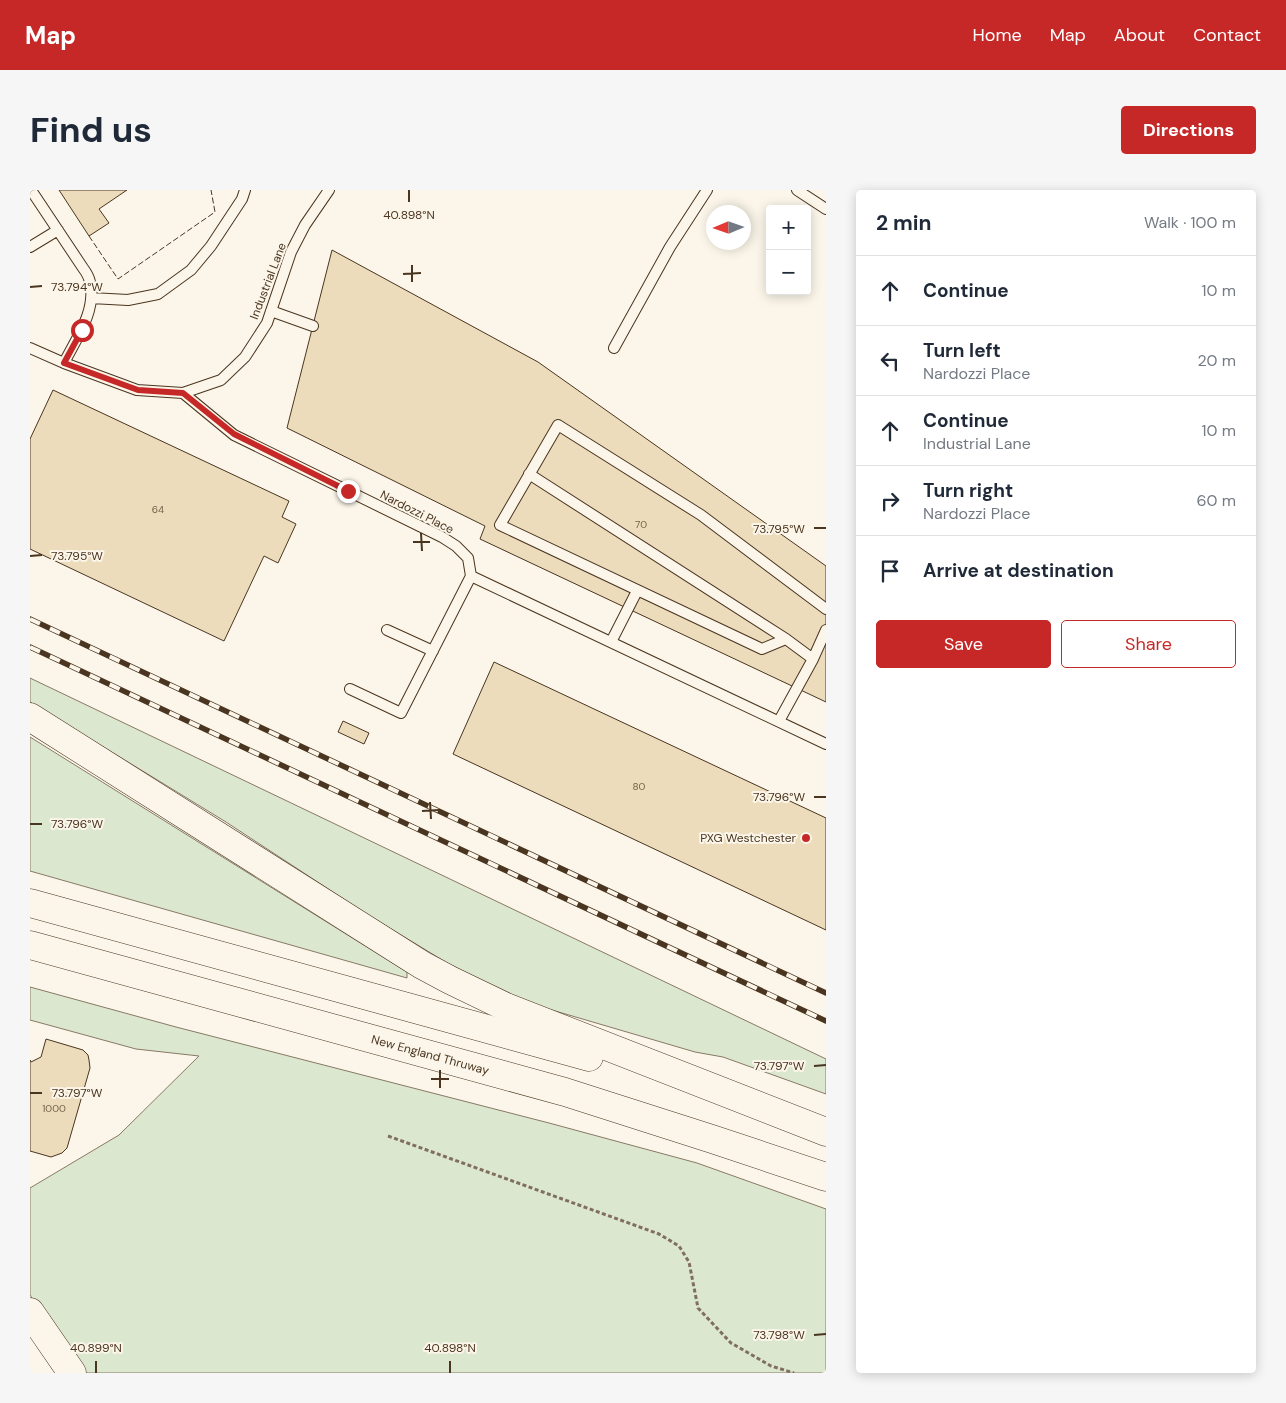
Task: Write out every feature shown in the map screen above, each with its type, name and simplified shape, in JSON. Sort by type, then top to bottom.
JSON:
[{"type":"main road","points":[[30,717],[414,960],[450,980],[506,1007],[826,1133]]},
{"type":"main road","points":[[30,902],[556,1047],[631,1069],[826,1133]]},
{"type":"main road","name":"New England Thruway","points":[[30,946],[565,1092],[712,1138],[826,1177]]},
{"type":"main road","points":[[30,1312],[72,1373]]},
{"type":"lane","points":[[30,348],[64,363],[82,330],[91,298],[90,281],[83,268],[31,190]]},
{"type":"lane","points":[[91,298],[128,300],[158,294],[191,270],[211,246],[242,199],[245,190]]},
{"type":"lane","name":"Industrial Lane","points":[[64,363],[138,390],[183,393],[221,380],[245,357],[267,324],[291,252],[305,225],[329,190]]},
{"type":"lane","points":[[614,348],[670,247],[707,190]]},
{"type":"lane","points":[[797,190],[826,209]]},
{"type":"lane","points":[[30,247],[58,230]]},
{"type":"lane","points":[[271,311],[313,326]]},
{"type":"lane","name":"Nardozzi Place","points":[[183,393],[234,434],[449,541],[468,558],[471,576]]},
{"type":"lane","points":[[786,640],[762,649],[500,525],[558,425],[700,515],[826,609]]},
{"type":"lane","points":[[529,474],[813,659]]},
{"type":"lane","points":[[350,689],[401,713],[471,576],[826,744]]},
{"type":"lane","points":[[611,642],[637,591]]},
{"type":"lane","points":[[387,630],[432,651]]},
{"type":"lane","points":[[779,721],[813,659],[826,630]]},
{"type":"path","points":[[388,1136],[659,1234],[679,1246],[689,1262],[698,1308],[730,1343],[771,1366],[794,1373]]},
{"type":"green space","points":[[30,678],[826,1059],[826,1094],[723,1057],[695,1052],[528,1003],[449,964],[368,915],[226,822],[30,702]]},
{"type":"green space","points":[[30,737],[407,972],[407,978],[30,871]]},
{"type":"green space","points":[[30,987],[697,1163],[826,1209],[826,1373],[80,1373],[30,1295],[30,1188],[119,1135],[199,1056],[136,1049],[30,1020]]},
{"type":"building","points":[[59,190],[127,190],[99,209],[109,223],[89,236]]},
{"type":"building","points":[[332,250],[538,362],[826,566],[826,702],[480,539],[485,526],[287,428]]},
{"type":"building","points":[[53,390],[289,501],[282,517],[296,524],[278,563],[264,556],[224,641],[30,549],[30,439]]},
{"type":"building","points":[[494,662],[826,818],[826,930],[453,754]]},
{"type":"building","points":[[343,721],[369,733],[364,744],[338,732]]},
{"type":"building","points":[[46,1039],[83,1050],[88,1055],[90,1068],[67,1148],[62,1153],[51,1157],[30,1151],[30,1060],[31,1062],[41,1057]]},
{"type":"railway","points":[[30,619],[826,993]]},
{"type":"railway","points":[[30,647],[826,1021]]},
{"type":"fence","points":[[89,236],[118,279],[215,212],[211,190]]},
{"type":"place","name":"PXG Westchester","points":[[806,838]]},
{"type":"route","points":[[82,330],[64,363],[138,390],[183,393],[234,434],[348,491]]}]
